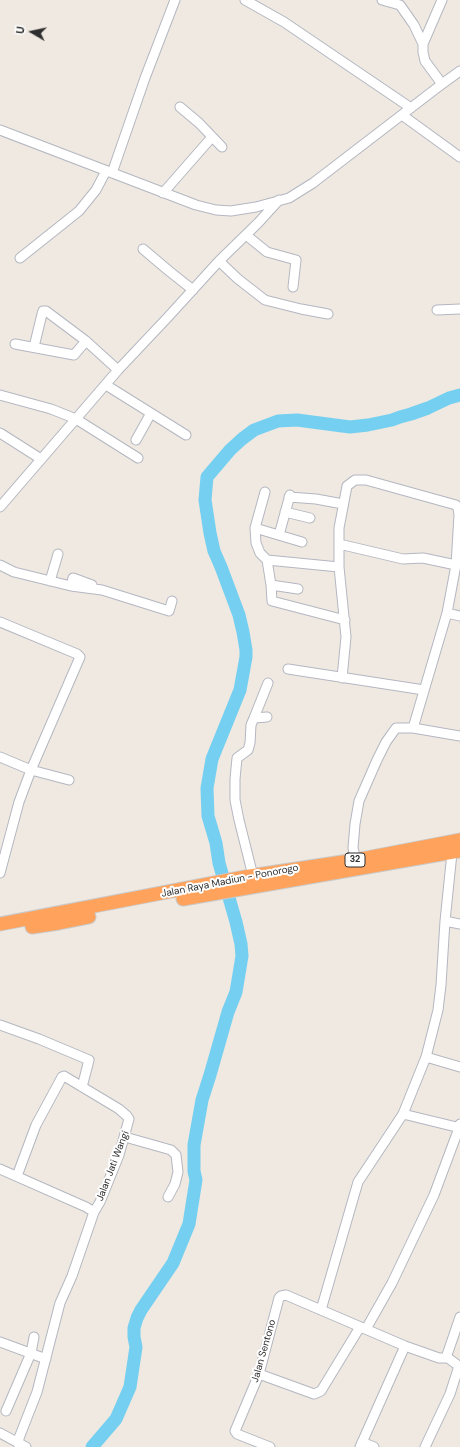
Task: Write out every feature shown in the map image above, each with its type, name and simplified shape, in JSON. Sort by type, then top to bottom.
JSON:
[{"type":"highway","name":"Jalan Raya Madiun - Ponorogo","points":[[312,872],[356,860],[458,848]]},
{"type":"highway","name":"Jalan Raya Madiun - Ponorogo","points":[[0,924],[97,911],[168,897],[251,875],[312,872],[458,848]]},
{"type":"highway","name":"Jalan Raya Madiun - Ponorogo","points":[[0,931],[59,923],[97,911]]},
{"type":"street","points":[[20,258],[79,211],[109,172],[175,0]]},
{"type":"street","points":[[245,0],[290,26],[411,108]]},
{"type":"street","points":[[382,0],[400,6],[414,25],[424,44]]},
{"type":"street","points":[[442,0],[424,44],[423,56],[442,84]]},
{"type":"street","points":[[0,130],[196,205],[216,210],[231,211],[256,207],[289,198],[313,183],[442,84],[460,72]]},
{"type":"street","points":[[180,107],[200,123],[222,146]]},
{"type":"street","points":[[402,115],[460,157]]},
{"type":"street","points":[[163,193],[212,137]]},
{"type":"street","points":[[0,507],[118,370],[219,261],[279,200]]},
{"type":"street","points":[[246,235],[267,252],[296,260],[293,287]]},
{"type":"street","points":[[143,249],[193,290]]},
{"type":"street","points":[[219,261],[238,279],[265,300],[328,314]]},
{"type":"street","points":[[437,310],[460,309]]},
{"type":"street","points":[[34,347],[43,311],[46,311],[86,341],[118,370]]},
{"type":"street","points":[[15,344],[74,355],[86,341]]},
{"type":"street","points":[[106,385],[186,435]]},
{"type":"street","points":[[0,395],[51,409],[76,419],[138,458]]},
{"type":"street","points":[[136,440],[151,414]]},
{"type":"street","points":[[0,433],[41,459]]},
{"type":"street","points":[[342,678],[346,637],[339,567],[339,528],[347,486],[355,480],[366,480],[459,507],[457,560],[447,613],[412,728]]},
{"type":"street","points":[[265,492],[255,528],[256,543],[260,554],[267,560],[339,567]]},
{"type":"street","points":[[279,535],[290,496],[343,504]]},
{"type":"street","points":[[285,512],[310,518]]},
{"type":"street","points":[[255,528],[302,542]]},
{"type":"street","points":[[339,544],[403,559],[423,558],[457,560]]},
{"type":"street","points":[[50,581],[58,554]]},
{"type":"street","points":[[267,560],[272,601],[345,620]]},
{"type":"street","points":[[0,565],[14,572],[71,586],[73,578],[102,590],[169,611],[172,601]]},
{"type":"street","points":[[271,585],[298,589]]},
{"type":"street","points":[[447,613],[460,616]]},
{"type":"street","points":[[0,622],[80,657],[31,770],[19,802],[0,873]]},
{"type":"street","points":[[288,669],[424,690]]},
{"type":"street","points":[[251,875],[235,800],[235,779],[237,758],[248,750],[251,725],[268,683]]},
{"type":"street","points":[[254,718],[267,717]]},
{"type":"street","points":[[356,860],[353,848],[359,801],[386,742],[396,728],[412,728],[460,736]]},
{"type":"street","points":[[0,757],[31,770],[69,780]]},
{"type":"street","points":[[321,1310],[358,1182],[403,1114],[426,1057],[438,1010],[445,920],[458,848]]},
{"type":"street","points":[[445,920],[460,924]]},
{"type":"street","points":[[0,1025],[90,1060],[82,1087]]},
{"type":"street","points":[[426,1057],[460,1067]]},
{"type":"street","name":"Jalan Jati Wangi","points":[[0,1169],[86,1207],[94,1212],[100,1202],[119,1155],[129,1122],[127,1116],[119,1109],[64,1076],[61,1078],[36,1125],[18,1176]]},
{"type":"street","points":[[403,1114],[460,1128]]},
{"type":"street","points":[[259,1374],[314,1394],[321,1391],[392,1282],[434,1195],[460,1128],[460,1124]]},
{"type":"street","points":[[125,1137],[171,1150],[176,1155],[178,1172],[175,1184],[168,1197]]},
{"type":"street","points":[[0,1433],[21,1446],[46,1359],[60,1303],[72,1276],[94,1212]]},
{"type":"street","name":"Jalan Sentono","points":[[270,1447],[238,1434],[235,1431],[259,1374],[279,1298],[281,1296],[286,1296],[321,1310],[405,1346],[439,1358],[448,1358]]},
{"type":"street","points":[[425,1447],[450,1394],[459,1366],[448,1358],[447,1351],[460,1317]]},
{"type":"street","points":[[6,1411],[31,1353],[34,1337]]},
{"type":"street","points":[[0,1342],[46,1359]]},
{"type":"street","points":[[374,1447],[361,1445],[405,1346]]},
{"type":"waterway","points":[[92,1447],[116,1419],[130,1387],[136,1347],[134,1328],[137,1318],[173,1263],[189,1224],[196,1180],[194,1171],[194,1145],[202,1100],[228,1012],[236,992],[242,956],[236,922],[219,863],[216,843],[208,816],[207,788],[212,759],[240,690],[246,650],[239,615],[214,551],[205,500],[207,477],[230,450],[242,439],[254,430],[278,421],[297,420],[350,427],[368,425],[411,414],[460,395]]}]
